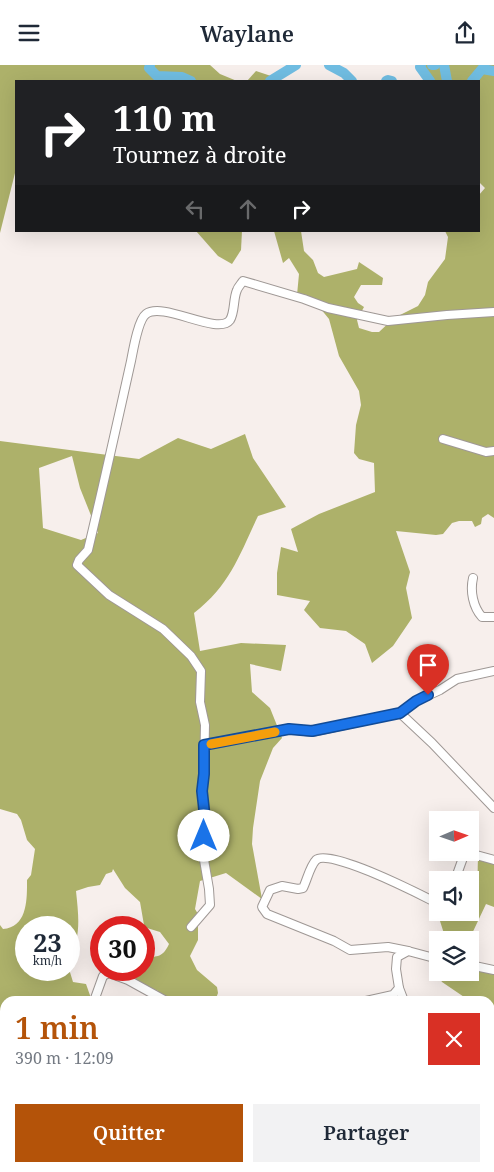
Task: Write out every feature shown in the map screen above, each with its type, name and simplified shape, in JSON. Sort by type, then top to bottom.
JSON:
[{"type":"street","points":[[191,927],[210,905],[203,854],[205,818],[202,791],[205,725],[200,702],[200,671],[191,656],[163,629],[109,595],[77,565],[88,550],[142,320],[146,314],[153,311],[183,316],[217,326],[225,324],[231,319],[237,291],[243,281],[328,308],[388,321],[494,312]]},
{"type":"street","points":[[443,439],[486,451],[494,451]]},
{"type":"street","points":[[473,578],[471,587],[476,611],[482,617],[494,617]]},
{"type":"street","points":[[204,745],[289,729],[312,731],[400,713],[416,701],[440,690],[457,679],[494,671]]},
{"type":"street","points":[[400,713],[432,743],[494,808]]},
{"type":"street","points":[[458,871],[464,855],[469,853],[494,860]]},
{"type":"street","points":[[429,899],[394,881],[336,859],[322,857],[316,860],[303,888],[282,886],[270,890],[262,907],[267,914],[334,941],[350,950],[388,947],[429,957]]},
{"type":"street","points":[[402,996],[396,969],[397,957],[408,951]]},
{"type":"street","points":[[479,967],[494,970]]},
{"type":"street","points":[[96,996],[103,977],[109,973],[128,980],[157,996]]},
{"type":"street","points":[[388,996],[393,995],[399,988]]},
{"type":"green space","points":[[0,65],[210,65],[220,74],[235,80],[15,80],[15,173],[0,233]]},
{"type":"green space","points":[[421,65],[494,65],[494,518],[488,514],[482,518],[481,524],[475,527],[472,521],[452,523],[443,534],[436,535],[396,531],[410,572],[406,588],[412,618],[393,646],[372,663],[365,644],[346,631],[320,628],[304,610],[310,601],[277,595],[277,573],[281,547],[298,552],[291,529],[319,514],[375,492],[374,463],[359,459],[354,453],[356,425],[361,405],[359,391],[339,356],[329,319],[320,308],[307,304],[297,295],[299,274],[289,258],[283,263],[274,232],[301,232],[304,251],[313,260],[318,273],[324,277],[357,269],[359,262],[383,278],[382,285],[361,285],[354,297],[364,307],[357,320],[359,328],[379,332],[394,318],[418,306],[425,295],[428,282],[445,259],[448,237],[446,232],[480,232],[480,194],[485,188],[480,183],[480,80],[429,80],[420,67]]},
{"type":"green space","points":[[256,71],[277,78],[276,80],[248,80]]},
{"type":"green space","points":[[197,232],[242,232],[241,250],[232,264],[218,256]]},
{"type":"green space","points":[[245,434],[253,458],[286,507],[258,516],[239,557],[225,581],[217,592],[194,613],[200,651],[241,643],[286,645],[281,671],[250,664],[252,692],[270,708],[282,738],[273,748],[260,781],[253,828],[252,844],[262,899],[226,873],[200,881],[195,909],[198,914],[198,940],[190,956],[197,970],[217,987],[217,996],[158,996],[158,991],[135,981],[155,981],[155,957],[161,955],[169,944],[160,932],[155,930],[155,916],[142,916],[140,902],[125,888],[113,869],[112,872],[106,874],[100,885],[76,891],[78,916],[22,916],[26,903],[27,880],[31,875],[35,849],[27,840],[21,820],[17,814],[0,809],[0,441],[139,459],[178,438],[211,449]],"holes":[[[72,456],[80,488],[98,533],[81,540],[43,528],[39,468]]]},
{"type":"green space","points":[[484,856],[494,858],[494,907],[486,904],[479,919],[478,861]]},
{"type":"green space","points":[[440,921],[478,921],[473,931],[443,931]]},
{"type":"green space","points":[[15,924],[15,981],[73,981],[86,984],[90,996],[0,996],[0,925],[3,929]]},
{"type":"green space","points":[[479,962],[494,970],[494,996],[463,996],[442,982],[479,981]]},
{"type":"waterway","points":[[150,65],[149,68],[157,76],[182,77],[189,80]]},
{"type":"waterway","points":[[272,80],[296,65]]},
{"type":"waterway","points":[[329,65],[344,73],[351,80]]},
{"type":"waterway","points":[[421,65],[420,67],[429,80]]},
{"type":"waterway","points":[[444,65],[447,80]]},
{"type":"waterway","points":[[473,80],[482,69],[494,71]]},
{"type":"slow traffic","points":[[211,744],[275,732]]},
{"type":"route","points":[[204,836],[205,818],[202,791],[204,745],[289,729],[312,731],[400,713],[428,695]]}]
